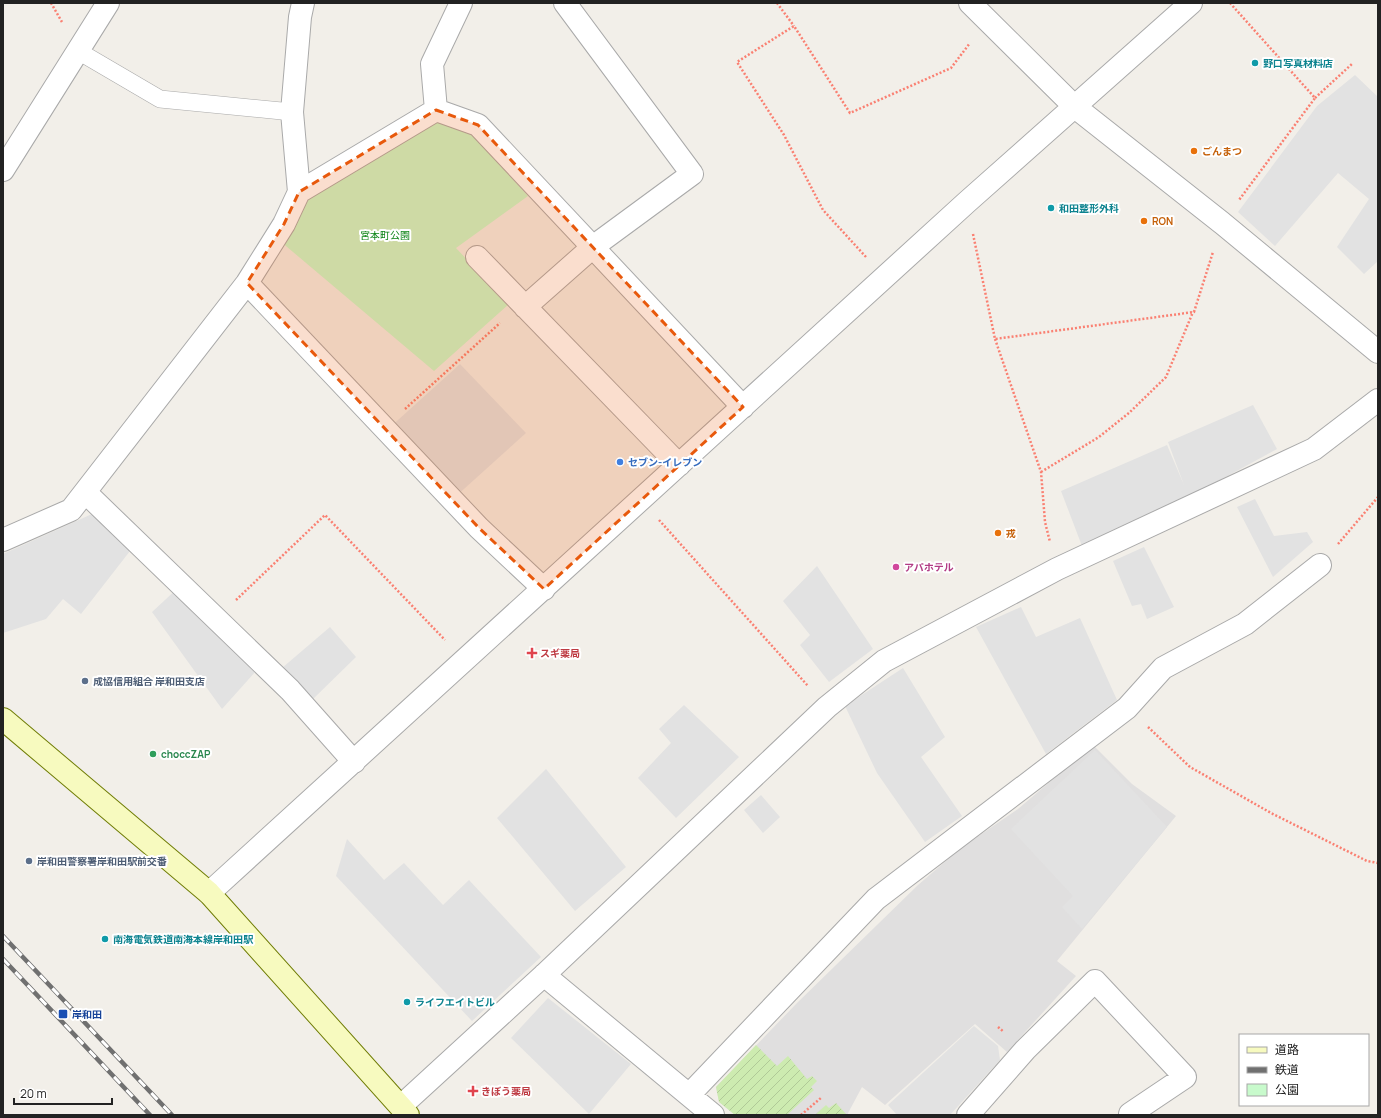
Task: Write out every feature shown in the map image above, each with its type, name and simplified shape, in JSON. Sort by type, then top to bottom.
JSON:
[{"type":"street","points":[[3,170],[108,3]]},
{"type":"street","points":[[3,540],[71,510],[247,283],[284,224],[299,192],[292,112],[302,3]]},
{"type":"street","points":[[436,110],[432,64],[461,3]]},
{"type":"street","points":[[523,305],[594,246],[692,174],[565,3]]},
{"type":"street","points":[[970,3],[1075,107],[1222,223],[1378,352]]},
{"type":"street","points":[[209,893],[642,500],[967,202],[1191,3]]},
{"type":"street","points":[[299,192],[436,110]]},
{"type":"street","points":[[436,110],[478,125],[594,246],[743,407]]},
{"type":"street","points":[[477,257],[680,465]]},
{"type":"street","points":[[247,283],[479,528],[544,589]]},
{"type":"street","points":[[3,719],[209,893],[404,1111],[544,975],[827,707],[884,660],[1057,569],[1314,449],[1378,400]]},
{"type":"street","points":[[85,492],[290,690],[354,762]]},
{"type":"street","points":[[689,1095],[876,899],[1127,708],[1163,668],[1245,624],[1320,565]]},
{"type":"street","points":[[544,975],[713,1115]]},
{"type":"street","points":[[968,1115],[1025,1050],[1095,981],[1185,1077],[1130,1114],[1132,1115]]},
{"type":"lane","points":[[78,50],[160,99],[292,112]]},
{"type":"path","points":[[777,3],[794,26],[850,113],[951,68],[988,20]]},
{"type":"path","points":[[1230,3],[1315,98]]},
{"type":"path","points":[[794,26],[737,62],[784,135],[823,210],[885,277]]},
{"type":"path","points":[[1041,472],[1099,437],[1129,413],[1166,377],[1194,312],[1222,223],[1315,98],[1353,64]]},
{"type":"path","points":[[967,202],[995,339],[1041,472],[1045,522],[1057,569]]},
{"type":"path","points":[[384,428],[523,305]]},
{"type":"path","points":[[995,339],[1194,312]]},
{"type":"path","points":[[1320,565],[1378,497]]},
{"type":"path","points":[[642,500],[827,707]]},
{"type":"path","points":[[216,619],[325,515],[465,661]]},
{"type":"path","points":[[1127,708],[1190,767],[1270,813],[1367,861],[1378,863]]},
{"type":"path","points":[[802,1115],[822,1097]]},
{"type":"highlighted area","points":[[436,110],[478,125],[743,407],[544,589],[479,528],[247,283],[284,224],[299,192]]},
{"type":"shaded area","points":[[1355,75],[1378,97],[1378,261],[1364,274],[1337,247],[1369,199],[1338,173],[1275,246],[1238,212],[1317,106]]},
{"type":"shaded area","points":[[460,364],[526,433],[454,498],[388,429]]},
{"type":"shaded area","points":[[1253,405],[1277,449],[1189,497],[1082,546],[1061,491],[1167,445],[1184,485],[1168,442]]},
{"type":"shaded area","points":[[1255,499],[1274,536],[1307,532],[1313,542],[1273,577],[1237,507]]},
{"type":"shaded area","points":[[92,514],[130,551],[81,614],[63,599],[46,619],[3,633],[3,554]]},
{"type":"shaded area","points":[[1144,547],[1174,607],[1147,619],[1141,604],[1132,606],[1113,561]]},
{"type":"shaded area","points":[[817,566],[873,649],[829,682],[800,645],[810,635],[783,601]]},
{"type":"shaded area","points":[[179,587],[257,670],[222,709],[152,612]]},
{"type":"shaded area","points":[[1021,607],[1036,637],[1080,618],[1117,700],[1046,754],[976,627]]},
{"type":"shaded area","points":[[330,627],[356,657],[311,701],[282,668]]},
{"type":"shaded area","points":[[903,668],[945,737],[921,757],[962,816],[925,842],[877,773],[845,706]]},
{"type":"shaded area","points":[[684,705],[739,757],[676,818],[638,778],[671,743],[659,729]]},
{"type":"shaded area","points":[[1093,745],[1132,784],[1176,816],[1057,961],[1076,976],[1007,1052],[975,1024],[885,1105],[862,1087],[847,1115],[735,1115],[719,1102],[716,1087],[796,1004],[918,885],[961,848],[1018,809]]},
{"type":"shaded area","points":[[1095,750],[1167,827],[1082,929],[1062,907],[1073,896],[1011,829]]},
{"type":"shaded area","points":[[546,769],[626,867],[575,911],[497,818]]},
{"type":"shaded area","points":[[761,795],[780,817],[763,833],[744,810]]},
{"type":"shaded area","points":[[347,839],[384,880],[404,863],[443,905],[469,880],[541,957],[472,1021],[336,876]]},
{"type":"shaded area","points":[[548,998],[631,1064],[589,1114],[511,1038]]},
{"type":"shaded area","points":[[974,1026],[998,1046],[1000,1060],[950,1115],[897,1115],[888,1105]]},
{"type":"green space","name":"宮本町公園","points":[[441,120],[468,129],[528,196],[456,248],[509,304],[434,371],[280,241],[308,196]]},
{"type":"green space","points":[[756,1045],[777,1066],[788,1056],[807,1079],[812,1076],[817,1081],[811,1087],[814,1090],[787,1115],[735,1115],[719,1102],[716,1087]]},
{"type":"green space","points":[[836,1103],[847,1115],[815,1115],[826,1105],[829,1108]]},
{"type":"railway","points":[[3,936],[172,1115]]},
{"type":"railway","points":[[3,959],[150,1115]]},
{"type":"place","name":"野口写真材料店","points":[[1255,63]]},
{"type":"place","name":"ごんまつ","points":[[1194,151]]},
{"type":"place","name":"和田整形外科","points":[[1051,208]]},
{"type":"place","name":"RON","points":[[1144,221]]},
{"type":"place","name":"セブン-イレブン","points":[[620,462]]},
{"type":"place","name":"戎","points":[[998,533]]},
{"type":"place","name":"アパホテル","points":[[896,567]]},
{"type":"place","name":"スギ薬局","points":[[532,653]]},
{"type":"place","name":"成協信用組合 岸和田支店","points":[[85,681]]},
{"type":"place","name":"choccZAP","points":[[153,754]]},
{"type":"place","name":"岸和田警察署岸和田駅前交番","points":[[29,861]]},
{"type":"place","name":"南海電気鉄道南海本線岸和田駅","points":[[105,939]]},
{"type":"place","name":"ライフエイトビル","points":[[407,1002]]},
{"type":"place","name":"岸和田","points":[[63,1014]]},
{"type":"place","name":"きぼう薬局","points":[[473,1091]]}]
